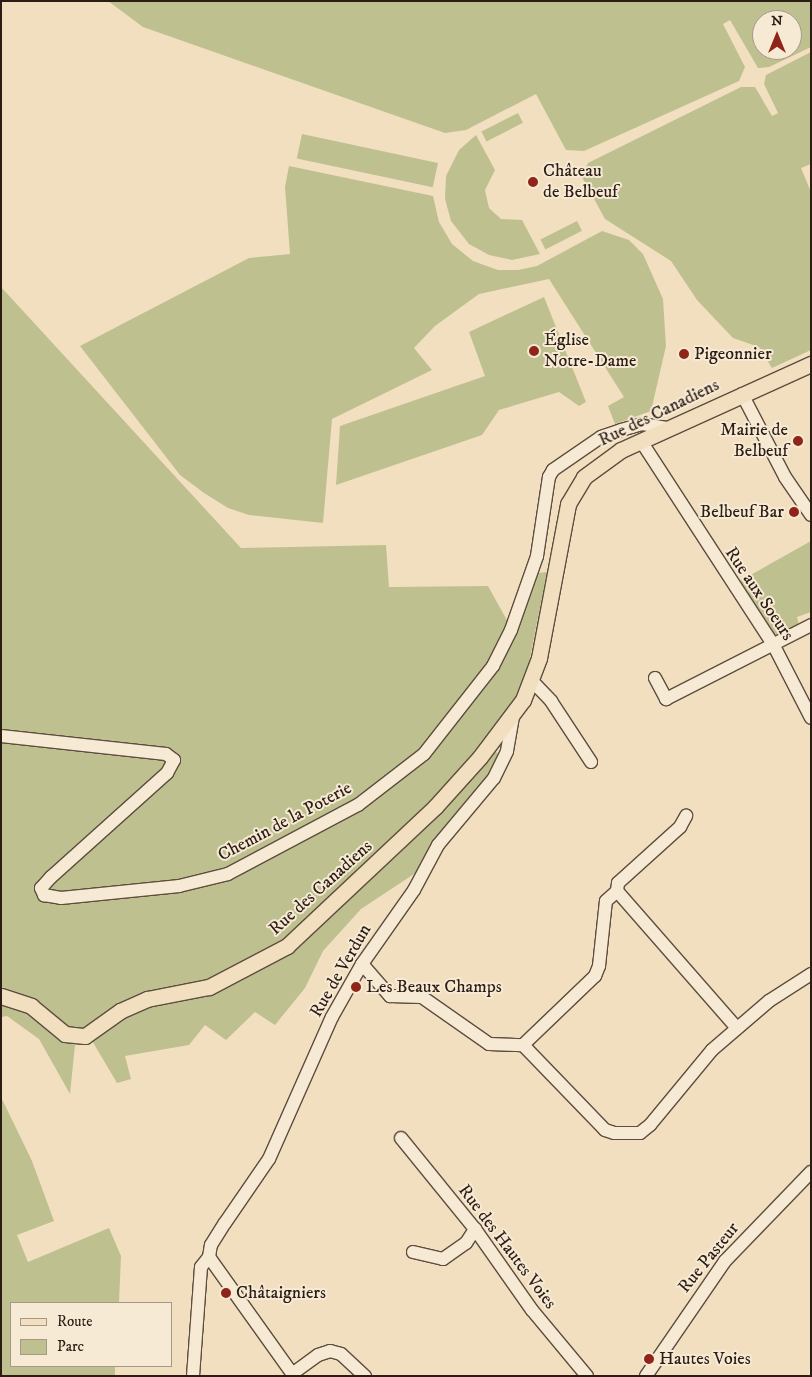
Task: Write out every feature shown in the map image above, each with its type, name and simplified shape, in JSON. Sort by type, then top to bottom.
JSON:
[{"type":"main road","name":"Rue des Canadiens","points":[[1,996],[31,1006],[65,1034],[85,1036],[120,1011],[147,998],[209,987],[287,946],[435,808],[480,757],[514,711],[532,681],[568,504],[584,477],[598,465],[641,440],[811,364]]},
{"type":"street","points":[[742,394],[785,477],[811,515]]},
{"type":"street","name":"Chemin de la Poterie","points":[[1,736],[166,754],[174,760],[162,778],[51,877],[41,888],[44,895],[61,898],[170,887],[228,874],[351,809],[394,780],[424,754],[493,666],[510,630],[537,556],[549,477],[553,470],[601,437],[642,424],[667,428]]},
{"type":"street","name":"Rue aux Soeurs","points":[[641,440],[773,644],[811,718]]},
{"type":"street","points":[[655,678],[666,699],[811,625]]},
{"type":"street","points":[[532,681],[551,701],[591,762]]},
{"type":"street","name":"Rue de Verdun","points":[[193,1376],[198,1278],[201,1266],[209,1257],[211,1245],[224,1223],[269,1159],[332,1017],[362,964],[414,890],[438,845],[494,778],[507,751],[514,711]]},
{"type":"street","points":[[523,1045],[598,971],[606,901],[617,891],[618,883],[680,827],[686,816]]},
{"type":"street","points":[[617,891],[737,1028]]},
{"type":"street","points":[[362,964],[390,996],[422,996],[489,1044],[523,1045],[605,1130],[634,1133],[650,1125],[696,1066],[737,1028],[769,1001],[811,974]]},
{"type":"street","name":"Rue des Hautes Voies","points":[[401,1138],[475,1228],[532,1310],[587,1376]]},
{"type":"street","name":"Rue Pasteur","points":[[648,1375],[725,1261],[811,1172]]},
{"type":"street","points":[[412,1252],[444,1259],[466,1243],[475,1228]]},
{"type":"street","points":[[209,1257],[293,1375],[318,1356],[330,1352],[342,1354],[365,1376]]},
{"type":"green space","points":[[108,1],[811,1],[811,47],[802,51],[802,10],[752,10],[752,58],[730,20],[723,24],[745,67],[739,81],[584,151],[566,150],[536,94],[466,130],[445,133],[143,27]]},
{"type":"green space","points":[[811,52],[811,164],[801,168],[811,192],[811,350],[772,368],[759,347],[733,338],[697,300],[671,261],[605,219],[582,177],[588,163],[741,87],[755,87],[772,116],[778,113],[764,84],[766,75],[795,60],[802,60],[802,57]]},
{"type":"green space","points":[[753,60],[784,60],[769,67],[758,68]]},
{"type":"green space","points":[[518,113],[523,123],[486,141],[481,132]]},
{"type":"green space","points":[[302,134],[438,163],[433,187],[297,158]]},
{"type":"green space","points":[[476,135],[495,170],[485,190],[489,208],[501,219],[522,220],[540,254],[512,260],[489,255],[469,244],[451,221],[445,199],[446,176],[459,150]]},
{"type":"green space","points":[[289,166],[433,196],[439,222],[452,244],[473,261],[498,270],[518,270],[537,266],[602,231],[629,240],[643,254],[663,299],[666,346],[651,411],[615,424],[608,406],[624,397],[549,279],[479,294],[435,326],[414,348],[432,370],[332,419],[323,523],[249,515],[228,508],[204,493],[180,475],[80,346],[249,258],[290,254],[285,187]]},
{"type":"green space","points":[[577,221],[582,231],[545,249],[540,240]]},
{"type":"green space","points":[[1,287],[241,548],[386,545],[389,587],[488,586],[514,633],[537,573],[547,572],[526,678],[513,703],[485,740],[499,755],[491,774],[417,872],[361,909],[323,951],[305,988],[275,1025],[255,1012],[226,1040],[205,1025],[189,1045],[125,1056],[131,1079],[117,1083],[91,1039],[75,1045],[70,1094],[39,1039],[7,1016],[1,1017]]},
{"type":"green space","points":[[544,297],[586,402],[579,406],[559,392],[499,410],[482,435],[336,485],[340,426],[485,376],[469,332]]},
{"type":"green space","points":[[811,541],[811,612],[797,617],[799,625],[775,639],[738,582]]},
{"type":"green space","points":[[1,1097],[32,1161],[54,1221],[17,1235],[28,1262],[109,1228],[121,1256],[119,1302],[10,1302],[10,1367],[115,1367],[115,1376],[1,1376]]},
{"type":"place","name":"Château de Belbeuf","points":[[533,182]]},
{"type":"place","name":"Église Notre-Dame","points":[[534,351]]},
{"type":"place","name":"Pigeonnier","points":[[684,354]]},
{"type":"place","name":"Mairie de Belbeuf","points":[[798,441]]},
{"type":"place","name":"Belbeuf Bar","points":[[794,512]]},
{"type":"place","name":"Les Beaux Champs","points":[[356,987]]},
{"type":"place","name":"Châtaigniers","points":[[226,1293]]},
{"type":"place","name":"Hautes Voies","points":[[649,1359]]}]
